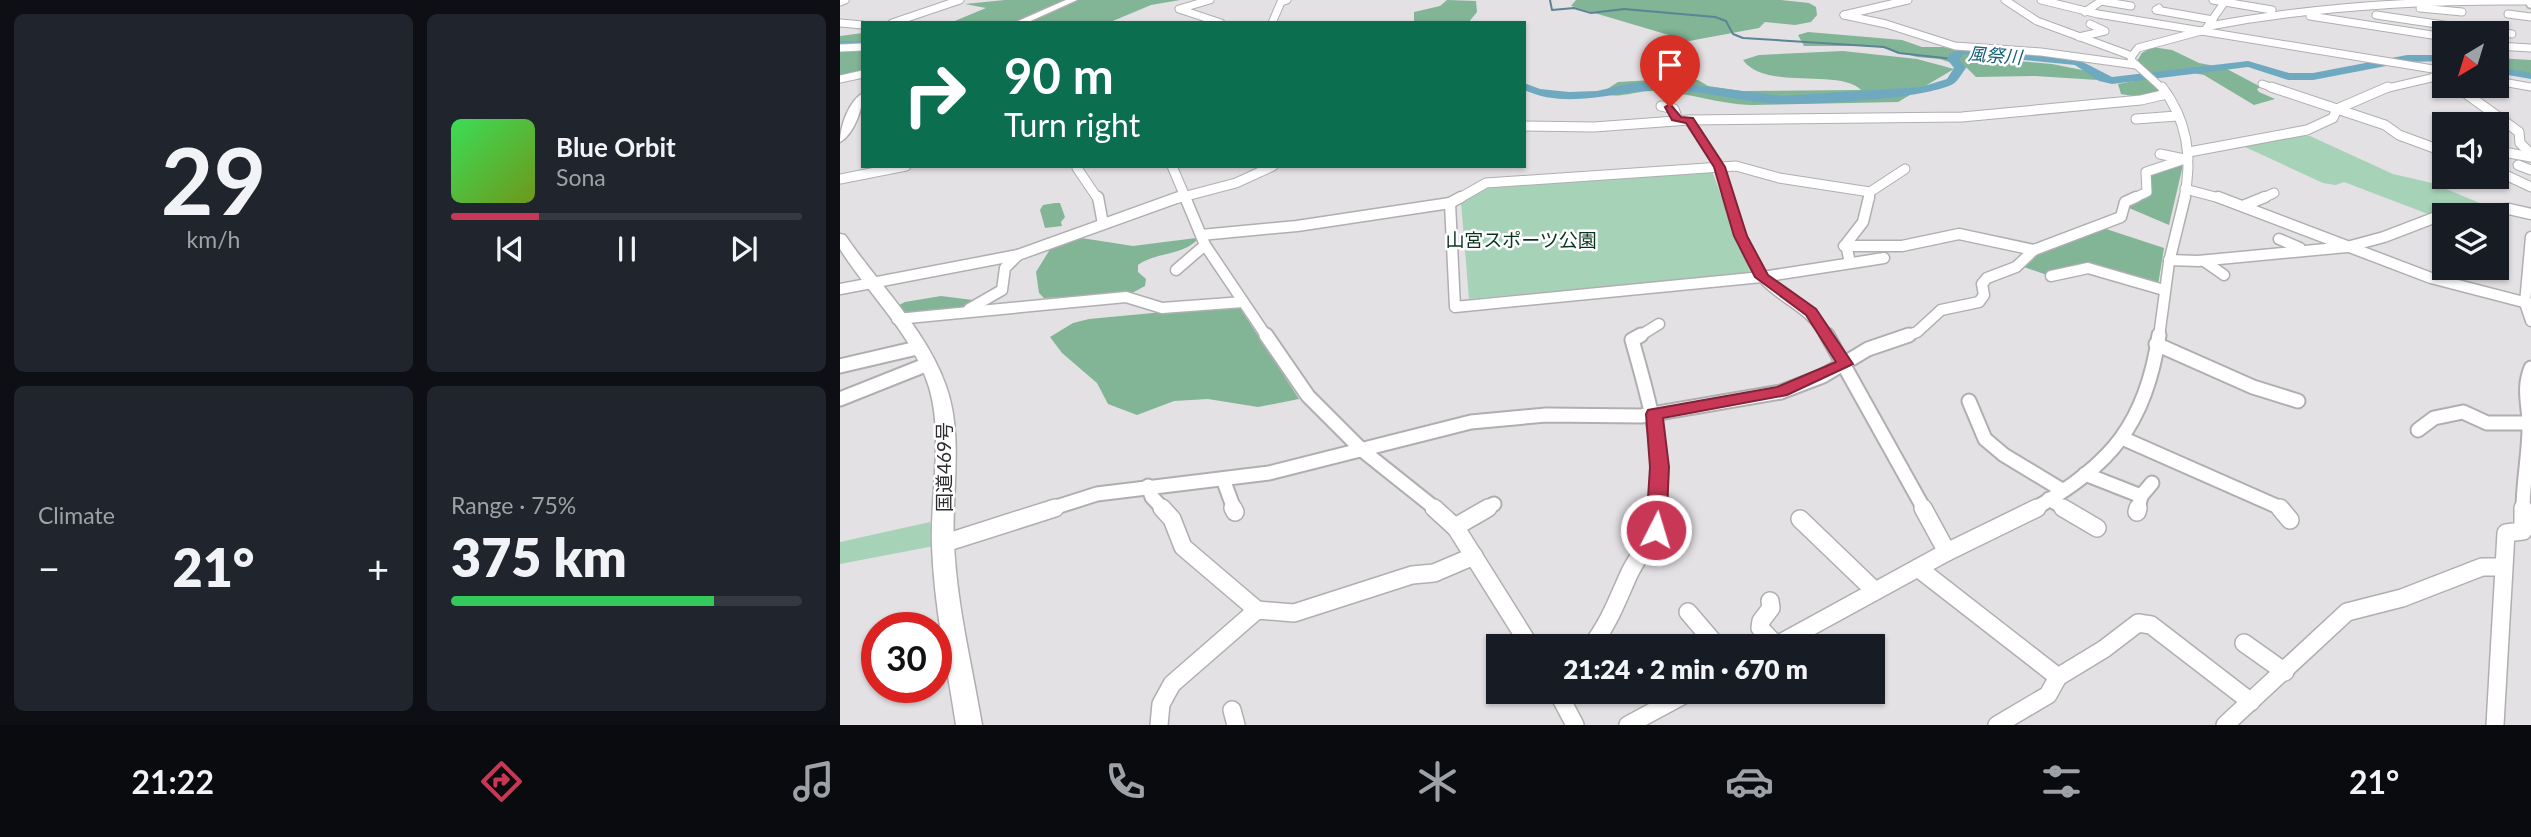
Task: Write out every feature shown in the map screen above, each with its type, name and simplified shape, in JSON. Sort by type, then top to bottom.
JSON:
[{"type":"highway","points":[[1023,21],[1073,0]]},
{"type":"highway","points":[[840,138],[861,100]]},
{"type":"highway","name":"国道469号","points":[[840,238],[923,356],[939,388],[944,422],[943,544],[947,609],[969,725]]},
{"type":"street","points":[[840,2],[845,0]]},
{"type":"street","points":[[898,21],[960,0]]},
{"type":"street","points":[[1210,0],[1180,9],[1215,21]]},
{"type":"street","points":[[1273,21],[1282,2],[1287,0]]},
{"type":"street","points":[[1875,0],[1881,6]]},
{"type":"street","points":[[1908,0],[1844,15],[1886,24],[1946,44],[2008,52],[2041,52],[2136,65]]},
{"type":"street","points":[[2005,0],[2022,13],[2132,56]]},
{"type":"street","points":[[2041,0],[2133,21]]},
{"type":"street","points":[[2213,0],[2430,35],[2432,29]]},
{"type":"street","points":[[2410,0],[2430,3]]},
{"type":"street","points":[[1795,634],[2049,499],[2085,474],[2123,438],[2152,377],[2169,260],[2185,189],[2187,156],[2167,94],[2131,60],[2138,48],[2209,25],[2285,12],[2484,0],[2530,2]]},
{"type":"street","points":[[2088,10],[2101,1],[2131,6],[2120,16]]},
{"type":"street","points":[[2209,25],[2226,1]]},
{"type":"street","points":[[2218,13],[2158,5],[2156,10],[2209,25],[2432,69]]},
{"type":"street","points":[[2400,5],[2462,12]]},
{"type":"street","points":[[2045,11],[2067,8]]},
{"type":"street","points":[[2022,13],[2033,12]]},
{"type":"street","points":[[2508,14],[2531,17]]},
{"type":"street","points":[[2376,15],[2432,23]]},
{"type":"street","points":[[2120,28],[2109,23],[2133,21],[2209,25]]},
{"type":"street","points":[[840,23],[861,25]]},
{"type":"street","points":[[2079,37],[2105,31],[2090,24]]},
{"type":"street","points":[[840,48],[861,47]]},
{"type":"street","points":[[2510,47],[2522,50]]},
{"type":"street","points":[[2520,59],[2515,51],[2531,48]]},
{"type":"street","points":[[840,79],[861,74]]},
{"type":"street","points":[[943,544],[1097,494],[1269,473],[1471,422],[1546,415],[1654,414],[1781,392],[1845,364],[1868,349],[1917,332],[1941,310],[1979,302],[1984,295],[1982,284],[1987,278],[2008,272],[2034,250],[2121,217],[2125,202],[2147,192],[2146,172],[2187,156],[2307,130],[2333,118],[2337,109],[2388,87],[2431,78]]},
{"type":"street","points":[[2510,82],[2531,86]]},
{"type":"street","points":[[2262,83],[2385,125],[2399,135],[2432,147]]},
{"type":"street","points":[[1526,126],[1560,127],[1684,120],[1962,117],[2141,100],[2167,94]]},
{"type":"street","points":[[2472,98],[2519,132],[2520,143],[2531,156]]},
{"type":"street","points":[[1661,106],[1674,109],[1720,167],[1740,236],[1762,277],[1811,312],[1845,364],[1947,552]]},
{"type":"street","points":[[2138,114],[2175,112]]},
{"type":"street","points":[[1553,117],[1560,127]]},
{"type":"street","points":[[2509,153],[2531,156]]},
{"type":"street","points":[[2160,154],[2187,156]]},
{"type":"street","points":[[2518,165],[2531,170]]},
{"type":"street","points":[[1176,270],[1203,240],[1450,203],[1486,183],[1736,166],[1780,178],[1870,192],[1905,169]]},
{"type":"street","points":[[840,179],[895,168]]},
{"type":"street","points":[[1077,168],[1097,194],[1103,224]]},
{"type":"street","points":[[1173,168],[1182,196],[1203,240],[1308,396],[1362,450],[1413,488],[1455,527],[1523,634]]},
{"type":"street","points":[[840,289],[1018,255],[1182,196],[1236,183],[1269,168]]},
{"type":"street","points":[[2509,176],[2531,186],[2531,194]]},
{"type":"street","points":[[2185,189],[2243,206],[2431,278],[2528,304]]},
{"type":"street","points":[[1850,263],[1844,247],[1846,239],[1862,225],[1870,192]]},
{"type":"street","points":[[2243,206],[2274,193]]},
{"type":"street","points":[[1450,203],[1455,307],[1762,277],[1884,258]]},
{"type":"street","points":[[2509,209],[2531,214]]},
{"type":"street","points":[[2324,237],[2379,235],[2398,223],[2432,216]]},
{"type":"street","points":[[2169,260],[2190,264],[2304,249],[2347,247],[2387,238],[2407,226],[2432,218]]},
{"type":"street","points":[[1844,247],[1902,246],[1959,234],[2034,250]]},
{"type":"street","points":[[2531,237],[2528,304],[2531,321]]},
{"type":"street","points":[[2279,239],[2304,249]]},
{"type":"street","points":[[966,311],[1002,290],[1005,268],[1018,255]]},
{"type":"street","points":[[2204,261],[2224,275]]},
{"type":"street","points":[[2051,276],[2088,268],[2164,289]]},
{"type":"street","points":[[897,319],[1126,297],[1154,307],[1243,302]]},
{"type":"street","points":[[1599,634],[1615,609],[1632,570],[1656,530],[1660,467],[1654,414],[1632,340],[1659,324]]},
{"type":"street","points":[[2156,344],[2253,387],[2298,401]]},
{"type":"street","points":[[840,366],[923,356]]},
{"type":"street","points":[[840,400],[923,356]]},
{"type":"street","points":[[2495,725],[2506,533],[2523,531],[2523,473],[2529,423],[2524,385],[2531,368]]},
{"type":"street","points":[[1969,401],[1980,422],[1980,432],[1990,444],[2062,489]]},
{"type":"street","points":[[2418,430],[2434,418],[2462,412],[2487,423],[2529,423]]},
{"type":"street","points":[[2123,438],[2189,464],[2206,476],[2261,497],[2283,509],[2290,520]]},
{"type":"street","points":[[2085,474],[2139,504],[2152,483]]},
{"type":"street","points":[[1223,479],[1235,512]]},
{"type":"street","points":[[1148,486],[1152,497],[1172,519],[1183,547],[1257,610],[1294,613],[1412,575],[1434,573],[1474,556]]},
{"type":"street","points":[[2049,499],[2096,528]]},
{"type":"street","points":[[1455,527],[1494,504]]},
{"type":"street","points":[[1800,519],[1875,591]]},
{"type":"street","points":[[2225,725],[2347,612],[2402,598],[2482,567],[2503,567]]},
{"type":"street","points":[[1918,568],[2057,677]]},
{"type":"street","points":[[1765,634],[1760,628],[1761,621],[1771,608],[1770,601]]},
{"type":"street","points":[[1159,725],[1161,704],[1172,684],[1257,610]]},
{"type":"street","points":[[1688,612],[1707,634]]},
{"type":"street","points":[[1997,725],[2048,695],[2057,677],[2138,623],[2151,625],[2251,702]]},
{"type":"street","points":[[2244,643],[2285,672]]},
{"type":"street","points":[[1564,704],[1575,725]]},
{"type":"street","points":[[1628,725],[1667,704]]},
{"type":"green space","points":[[1005,0],[1180,0],[1151,5],[1113,21],[955,21],[986,8],[965,4]]},
{"type":"green space","points":[[1447,0],[1476,1],[1477,12],[1470,21],[1414,21],[1414,12],[1440,6]]},
{"type":"green space","points":[[1576,0],[1781,0],[1809,3],[1816,7],[1817,15],[1811,22],[1795,25],[1765,22],[1759,28],[1689,41],[1571,6]]},
{"type":"green space","points":[[1808,32],[1902,40],[1922,47],[1943,47],[1996,59],[2052,64],[2087,71],[2098,80],[2035,76],[1976,77],[1967,68],[1940,59],[1917,57],[1876,46],[1804,46],[1798,35]]},
{"type":"green space","points":[[861,33],[861,74],[840,79],[840,36]]},
{"type":"green space","points":[[2152,47],[2172,50],[2199,63],[2225,68],[2261,87],[2257,89],[2259,92],[2275,99],[2254,105],[2204,75],[2187,72],[2158,76],[2156,81],[2162,90],[2144,98],[2121,94],[2118,84],[2134,81],[2144,73],[2137,61],[2142,53]]},
{"type":"green space","points":[[1843,51],[1917,59],[1954,69],[1898,102],[1751,105],[1666,92],[1647,91],[1614,96],[1601,93],[1618,82],[1669,79],[1698,80],[1708,86],[1742,91],[1861,90],[1836,80],[1768,75],[1753,69],[1743,60],[1759,55]]},
{"type":"green space","points":[[2510,59],[2531,60],[2531,78],[2510,75]]},
{"type":"green space","points":[[2295,135],[2310,136],[2393,174],[2432,183],[2432,189],[2446,189],[2480,203],[2432,203],[2432,214],[2428,214],[2344,182],[2336,185],[2323,183],[2245,147],[2251,143]]},
{"type":"green space","points":[[2178,164],[2183,165],[2169,225],[2129,208],[2129,204],[2152,193],[2150,173]]},
{"type":"green space","name":"山宮スポーツ公園","points":[[1712,171],[1750,273],[1469,299],[1461,202],[1490,185]]},
{"type":"green space","points":[[1060,203],[1065,217],[1061,222],[1062,226],[1045,228],[1040,210],[1043,205]]},
{"type":"green space","points":[[2100,227],[2164,248],[2158,285],[2107,270],[2047,275],[2021,266],[2027,259]]},
{"type":"green space","points":[[1075,237],[1133,246],[1196,238],[1196,241],[1183,249],[1138,265],[1138,272],[1146,279],[1145,286],[1130,294],[1044,298],[1039,293],[1036,272],[1052,246]]},
{"type":"green space","points":[[941,296],[981,301],[943,313],[904,315],[897,306],[905,302]]},
{"type":"green space","points":[[1238,305],[1299,399],[1258,407],[1208,399],[1174,401],[1137,415],[1108,404],[1097,383],[1062,353],[1050,337],[1073,323],[1089,319]]},
{"type":"green space","points":[[930,522],[934,546],[840,564],[840,542]]},
{"type":"waterway","points":[[1550,0],[1552,10],[1574,8],[1591,13],[1624,9],[1715,17],[1726,21],[1733,34],[1743,38],[1884,47],[1899,53],[1953,59]]},
{"type":"waterway","name":"風祭川","points":[[840,44],[861,44]]},
{"type":"waterway","name":"風祭川","points":[[1526,87],[1538,92],[1569,96],[1597,95],[1632,87],[1671,86],[1782,100],[1922,90],[1951,81],[1960,68],[1953,59],[1955,54],[1963,51],[2077,62],[2103,79],[2112,80],[2149,78],[2248,64],[2282,75],[2313,77],[2407,58],[2432,57]]},
{"type":"waterway","name":"風祭川","points":[[2510,72],[2531,76]]},
{"type":"route","points":[[1656,530],[1660,467],[1654,414],[1781,392],[1823,376],[1845,364],[1811,312],[1762,277],[1740,236],[1720,167],[1712,151],[1689,120],[1678,120],[1674,109],[1670,107]]}]
